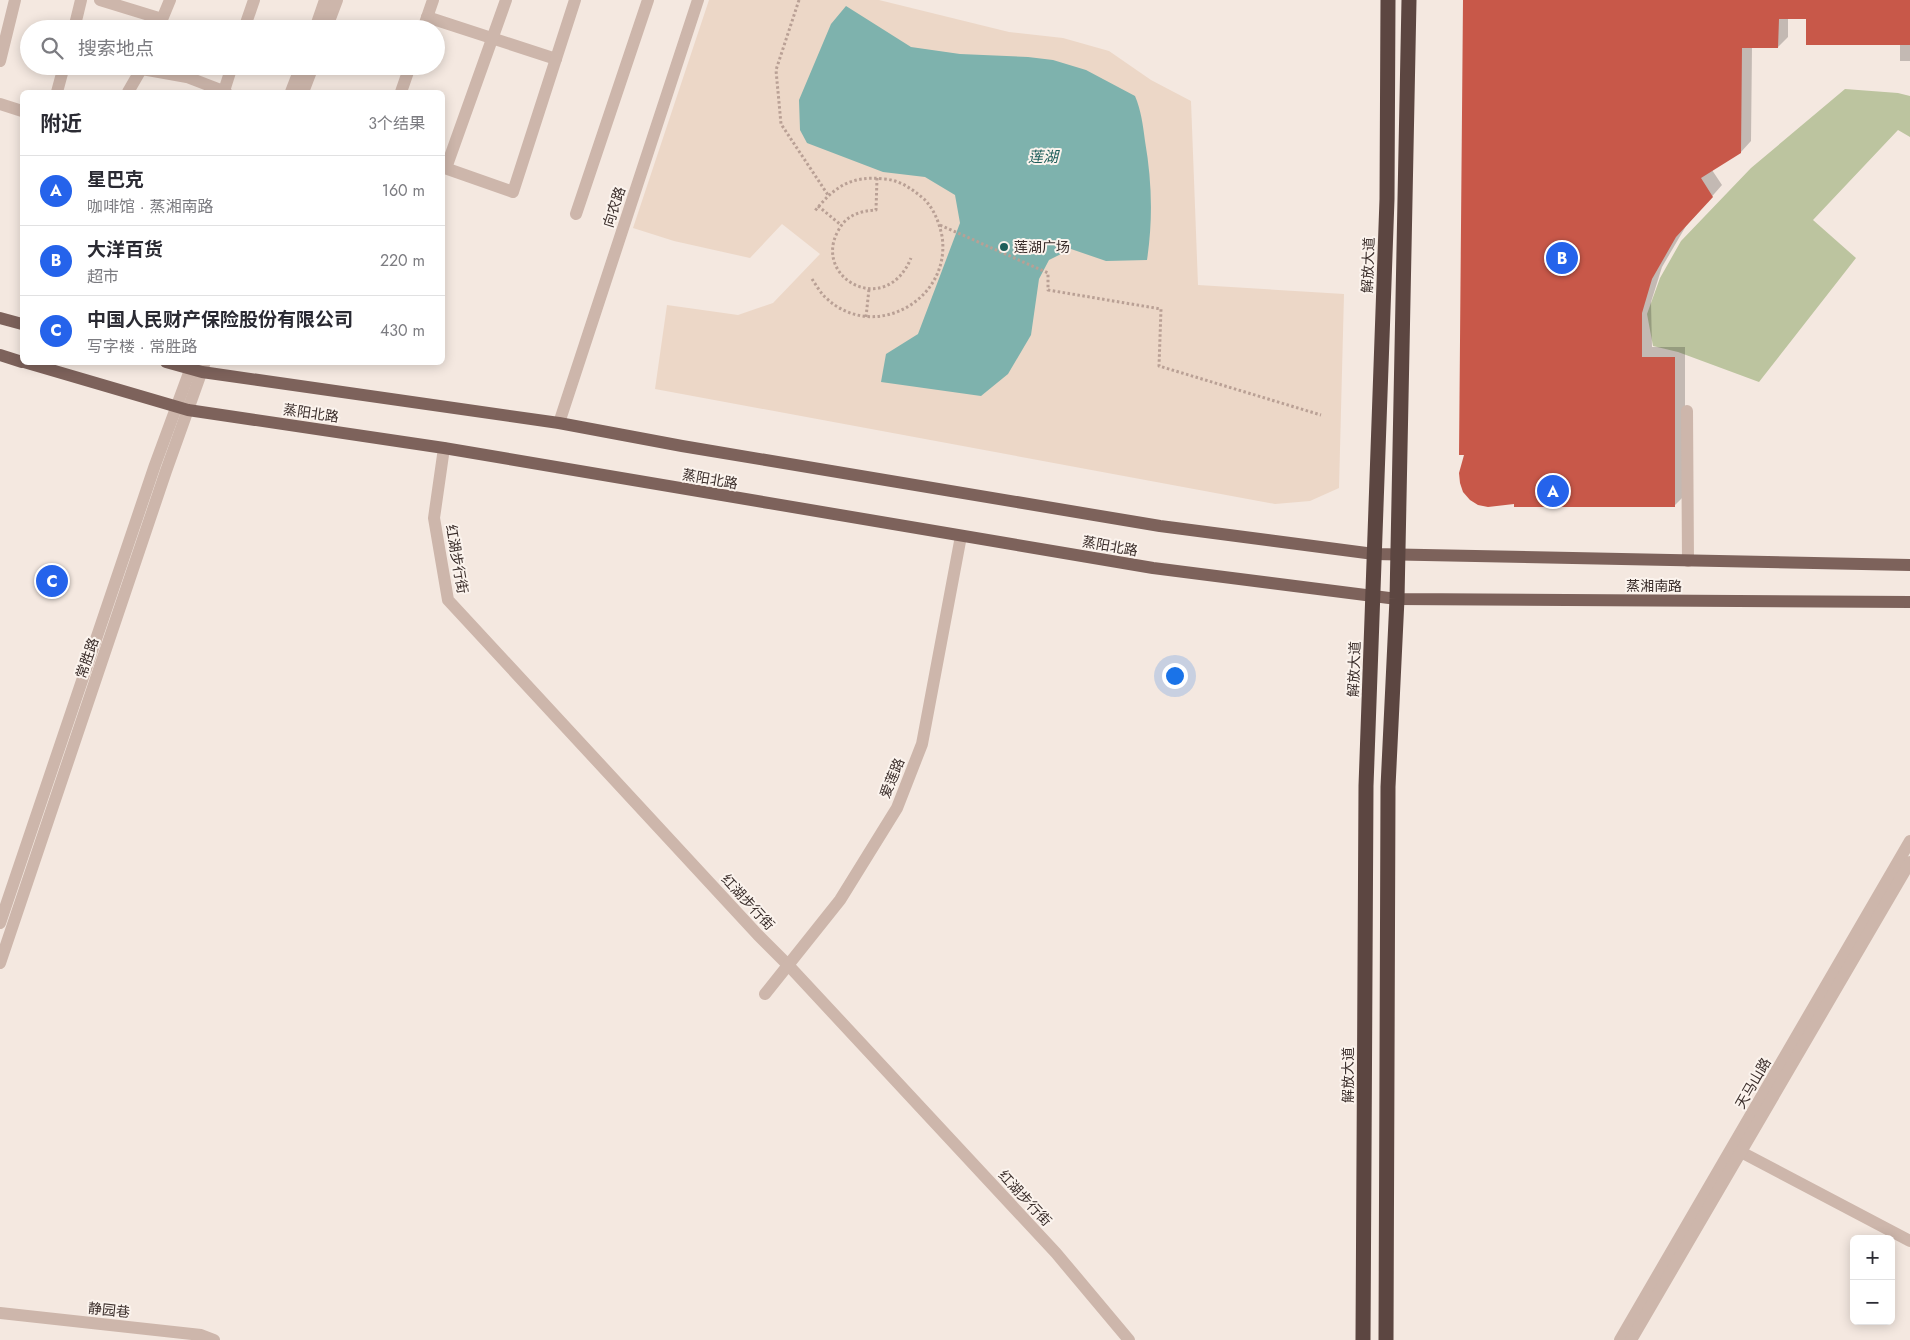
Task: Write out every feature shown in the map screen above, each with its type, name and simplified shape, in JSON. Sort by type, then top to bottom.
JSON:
[{"type":"highway","name":"解放大道","points":[[1363,1340],[1366,786],[1387,199],[1388,0]]},
{"type":"highway","points":[[1386,1340],[1388,788],[1397,599],[1409,0]]},
{"type":"main road","points":[[0,318],[20,323]]},
{"type":"main road","name":"蒸阳北路","points":[[0,356],[20,361]]},
{"type":"main road","name":"蒸阳北路","points":[[34,365],[182,408],[444,448],[1153,568],[1397,599]]},
{"type":"main road","name":"蒸阳北路","points":[[185,365],[559,423],[682,446],[1160,526],[1374,554],[1398,555]]},
{"type":"main road","name":"蒸湘南路","points":[[1398,555],[1910,565]]},
{"type":"main road","name":"蒸湘南路","points":[[1397,599],[1910,602]]},
{"type":"street","points":[[0,61],[15,0]]},
{"type":"street","points":[[76,20],[81,0]]},
{"type":"street","points":[[162,20],[170,0]]},
{"type":"street","points":[[247,20],[254,0]]},
{"type":"street","points":[[318,20],[325,0]]},
{"type":"street","points":[[329,20],[337,0]]},
{"type":"street","points":[[426,20],[432,0]]},
{"type":"street","points":[[445,165],[506,0]]},
{"type":"street","points":[[445,168],[513,192],[575,0]]},
{"type":"street","points":[[576,214],[648,0]]},
{"type":"street","name":"向农路","points":[[559,423],[698,0]]},
{"type":"street","points":[[104,1],[150,20]]},
{"type":"street","points":[[445,27],[492,38],[556,59]]},
{"type":"street","points":[[58,90],[62,75]]},
{"type":"street","points":[[129,90],[138,75]]},
{"type":"street","points":[[178,75],[220,90]]},
{"type":"street","points":[[226,90],[230,75]]},
{"type":"street","points":[[292,90],[298,75]]},
{"type":"street","points":[[304,90],[310,75]]},
{"type":"street","points":[[402,90],[407,75]]},
{"type":"street","points":[[0,104],[20,110]]},
{"type":"street","name":"常胜路","points":[[0,923],[152,474],[198,367]]},
{"type":"street","name":"常胜路","points":[[0,964],[163,481],[182,408]]},
{"type":"street","points":[[1687,411],[1688,561]]},
{"type":"street","name":"红湖步行街","points":[[444,448],[434,518],[448,600],[758,936],[788,965],[1056,1253],[1128,1340]]},
{"type":"street","name":"爱莲路","points":[[765,994],[840,900],[897,808],[922,744],[961,536]]},
{"type":"street","name":"天马山路","points":[[1620,1340],[1910,841]]},
{"type":"street","name":"天马山路","points":[[1631,1340],[1910,862]]},
{"type":"street","points":[[1740,1152],[1910,1241]]},
{"type":"street","name":"静园巷","points":[[0,1313],[201,1334],[214,1340]]},
{"type":"path","points":[[798,0],[776,70],[781,124],[828,195]]},
{"type":"path","points":[[812,279],[825,297],[844,310],[866,317],[890,315],[911,306],[928,291],[939,270],[943,247],[940,225],[929,204],[913,189],[892,180],[869,177],[847,182],[828,195],[814,212]]},
{"type":"path","points":[[878,178],[876,210],[863,211],[850,216],[841,225],[834,236],[832,249],[834,262],[840,273],[850,282],[861,288],[869,288],[886,286],[898,280],[906,270],[911,258]]},
{"type":"path","points":[[818,206],[841,225]]},
{"type":"path","points":[[940,225],[1048,273],[1048,290],[1161,309],[1160,366],[1321,416]]},
{"type":"path","points":[[866,317],[869,288]]},
{"type":"green space","points":[[1845,89],[1898,93],[1910,96],[1910,137],[1898,130],[1813,220],[1856,258],[1759,382],[1678,352],[1653,346],[1647,314],[1660,278],[1681,241],[1751,168]]},
{"type":"shaded area","name":"莲湖广场","points":[[709,0],[879,0],[1009,32],[1063,38],[1109,51],[1151,80],[1191,101],[1198,285],[1344,294],[1339,488],[1310,501],[1275,504],[655,389],[667,305],[738,315],[773,303],[820,254],[782,224],[750,258],[674,241],[633,228]]},
{"type":"water","name":"莲湖","points":[[846,6],[911,47],[960,54],[1053,60],[1086,70],[1135,96],[1137,101],[1143,123],[1150,186],[1151,215],[1147,260],[1106,261],[1071,249],[1049,260],[1039,279],[1031,335],[1008,374],[981,396],[881,382],[886,354],[918,334],[960,223],[955,195],[925,177],[883,172],[807,143],[800,130],[799,100],[831,24]]},
{"type":"building","points":[[1463,0],[1910,0],[1910,45],[1806,45],[1806,19],[1779,19],[1778,48],[1742,48],[1741,153],[1701,178],[1713,197],[1676,237],[1652,279],[1642,313],[1642,357],[1675,357],[1675,507],[1514,507],[1514,504],[1488,507],[1478,505],[1463,492],[1459,473],[1464,455],[1459,455]]},
{"type":"place","name":"莲湖广场","points":[[1004,247]]},
{"type":"place","name":"大洋百货","points":[[1562,258]]},
{"type":"place","name":"星巴克","points":[[1553,491]]},
{"type":"place","name":"中国人民财产保险股份有限公司","points":[[52,581]]}]
